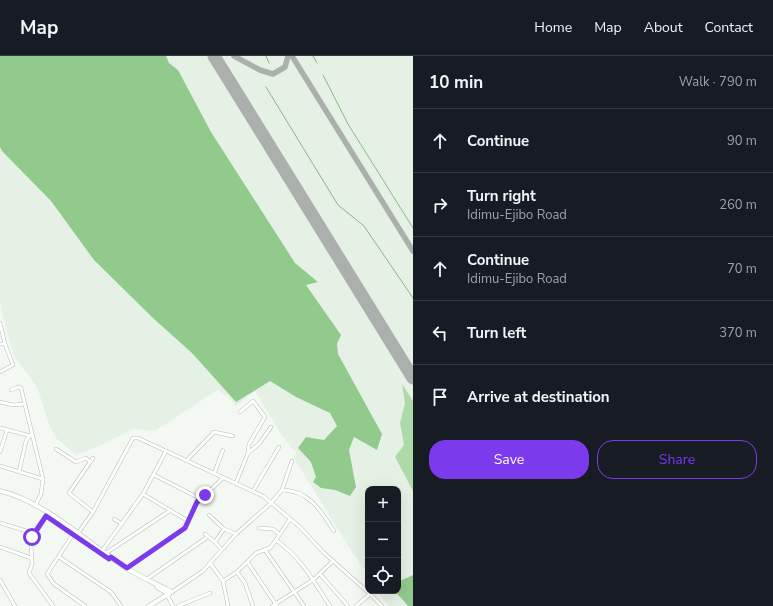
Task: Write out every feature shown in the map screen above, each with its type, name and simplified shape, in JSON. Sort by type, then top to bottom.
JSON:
[{"type":"main road","points":[[0,492],[10,493],[35,506],[104,552],[110,558]]},
{"type":"main road","points":[[0,492],[15,498],[76,533],[110,558],[169,593]]},
{"type":"main road","points":[[129,570],[169,593]]},
{"type":"main road","points":[[149,606],[169,593]]},
{"type":"street","points":[[0,323],[5,344],[13,365],[1,370]]},
{"type":"street","points":[[0,344],[5,344]]},
{"type":"street","points":[[11,390],[20,387],[43,480],[41,494],[35,506]]},
{"type":"street","points":[[236,483],[248,453],[249,444],[265,417],[253,401],[240,412]]},
{"type":"street","points":[[0,402],[13,405],[24,404]]},
{"type":"street","points":[[248,453],[259,444],[270,427]]},
{"type":"street","points":[[0,428],[31,436]]},
{"type":"street","points":[[0,452],[7,430]]},
{"type":"street","points":[[186,461],[214,432],[233,436]]},
{"type":"street","points":[[19,472],[26,441],[31,436]]},
{"type":"street","points":[[85,606],[54,584],[47,575],[76,533],[93,512],[133,438],[138,438],[253,491],[271,503],[290,519],[365,590]]},
{"type":"street","points":[[253,491],[279,447]]},
{"type":"street","points":[[56,449],[76,462],[86,458],[90,462]]},
{"type":"street","points":[[214,474],[223,450]]},
{"type":"street","points":[[104,552],[143,494],[166,451]]},
{"type":"street","points":[[93,458],[69,493],[93,512]]},
{"type":"street","points":[[173,606],[169,593],[191,580],[210,563],[236,534],[271,503],[282,490],[292,461]]},
{"type":"street","points":[[0,466],[43,480]]},
{"type":"street","points":[[154,475],[201,499]]},
{"type":"street","points":[[129,570],[179,533],[188,521],[197,502],[223,478]]},
{"type":"street","points":[[282,490],[289,490],[314,502],[334,531]]},
{"type":"street","points":[[143,494],[188,521]]},
{"type":"street","points":[[104,552],[171,510]]},
{"type":"street","points":[[209,515],[224,529],[236,534]]},
{"type":"street","points":[[46,516],[33,533],[30,543],[32,564],[29,572],[53,606]]},
{"type":"street","points":[[114,519],[122,524]]},
{"type":"street","points":[[223,581],[238,572],[256,553],[265,550],[276,540],[290,519]]},
{"type":"street","points":[[0,523],[33,533]]},
{"type":"street","points":[[259,528],[273,529],[279,534]]},
{"type":"street","points":[[215,542],[224,529]]},
{"type":"street","points":[[205,534],[215,542],[221,550]]},
{"type":"street","points":[[147,579],[206,538]]},
{"type":"street","points":[[276,540],[292,552],[330,606]]},
{"type":"street","points":[[0,547],[31,558]]},
{"type":"street","points":[[265,550],[304,606]]},
{"type":"street","points":[[59,557],[111,592],[121,606]]},
{"type":"street","points":[[272,606],[277,605],[313,580],[333,561]]},
{"type":"street","points":[[210,563],[223,581],[228,606]]},
{"type":"street","points":[[248,563],[277,605]]},
{"type":"street","points":[[238,572],[245,583],[253,606]]},
{"type":"street","points":[[320,574],[348,606]]},
{"type":"street","points":[[0,580],[15,606]]},
{"type":"street","points":[[178,606],[210,592]]},
{"type":"street","points":[[356,606],[370,594],[382,606]]},
{"type":"shaded area","points":[[0,56],[413,56],[413,606],[388,606],[380,594],[401,594],[401,486],[365,486],[365,570],[352,552],[294,458],[296,453],[283,437],[255,391],[236,406],[229,398],[217,390],[155,431],[134,429],[104,444],[76,455],[56,438],[50,427],[37,387],[14,356],[2,314],[0,300]]},
{"type":"green space","points":[[0,56],[166,56],[169,63],[178,70],[211,132],[295,263],[318,282],[306,285],[341,335],[337,344],[338,354],[382,434],[377,450],[354,437],[349,450],[356,487],[350,496],[335,490],[321,488],[313,482],[316,477],[311,462],[298,448],[306,437],[324,440],[337,426],[330,413],[296,397],[270,381],[236,402],[192,353],[154,319],[94,260],[51,201],[2,151],[0,147]]},
{"type":"green space","points":[[402,384],[413,401],[413,491],[395,457],[404,445],[400,423],[405,403]]},
{"type":"green space","points":[[413,575],[413,606],[408,606],[398,594],[401,594],[401,581]]},
{"type":"waterway","points":[[266,56],[269,63]]},
{"type":"waterway","points":[[313,56],[317,63]]},
{"type":"waterway","points":[[323,75],[348,124],[413,228]]},
{"type":"waterway","points":[[266,87],[338,205],[364,226],[413,298]]},
{"type":"taxiway","points":[[234,56],[260,70],[273,74],[285,67],[288,56]]},
{"type":"taxiway","points":[[292,56],[413,251]]},
{"type":"runway","points":[[214,56],[413,378]]},
{"type":"route","points":[[32,537],[33,533],[46,516],[58,522],[109,559],[111,557],[127,568],[185,528],[197,502],[205,495]]}]
